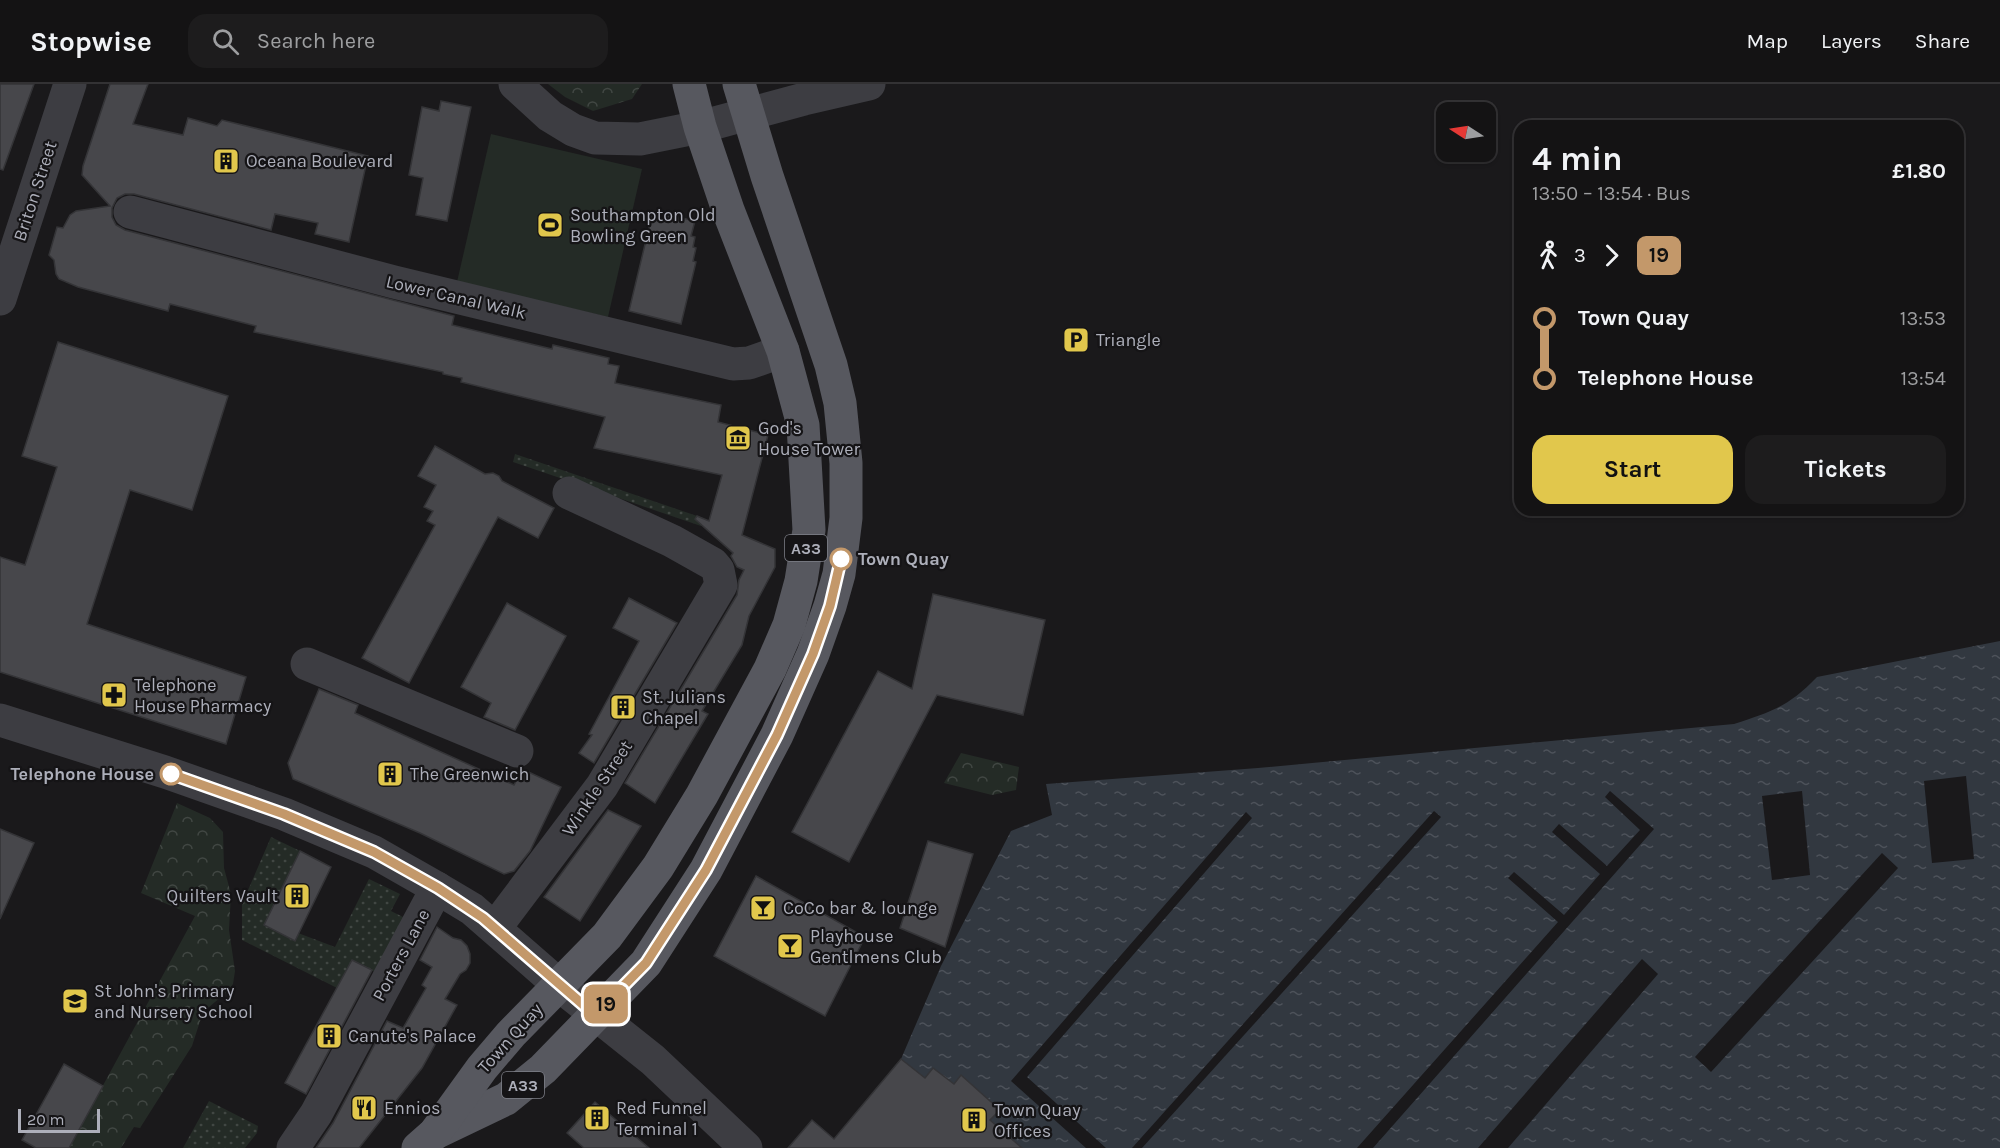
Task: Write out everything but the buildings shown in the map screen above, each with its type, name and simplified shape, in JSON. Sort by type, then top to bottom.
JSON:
[{"type":"main road","name":"A33","points":[[689,84],[700,127]]},
{"type":"main road","name":"A33","points":[[739,84],[748,115]]},
{"type":"main road","name":"Town Quay","points":[[426,1140],[506,1099],[543,1069],[646,963],[706,870],[777,735],[813,654],[830,606],[839,574],[846,518],[846,463],[840,403],[831,365],[748,115]]},
{"type":"main road","name":"Town Quay","points":[[426,1140],[482,1068],[607,936],[658,867],[702,795],[770,669],[789,624],[801,581],[809,530],[803,425],[783,351],[728,210],[700,127]]},
{"type":"street","name":"Briton Street","points":[[0,299],[70,84]]},
{"type":"street","points":[[515,84],[550,116],[573,130],[595,138],[640,139],[700,127],[870,84]]},
{"type":"street","name":"Lower Canal Walk","points":[[130,212],[394,282],[733,364],[749,363],[783,351]]},
{"type":"street","name":"Winkle Street","points":[[495,928],[602,786],[718,592],[721,578],[718,570],[712,564],[672,541],[569,493]]},
{"type":"street","points":[[307,663],[517,751]]},
{"type":"street","points":[[0,720],[165,772],[284,814],[374,852],[438,888],[472,909],[595,1015],[653,1060],[746,1148]]},
{"type":"street","name":"Porters Lane","points":[[293,1148],[316,1114],[438,888]]},
{"type":"green space","points":[[548,84],[642,84],[632,99],[593,111],[565,97]]},
{"type":"green space","name":"Southampton Old Bowling Green","points":[[491,134],[642,169],[608,317],[457,282]]},
{"type":"green space","points":[[515,454],[703,518],[701,526],[513,462]]},
{"type":"green space","points":[[961,753],[1019,767],[1016,790],[992,795],[944,783]]},
{"type":"green space","points":[[177,803],[210,818],[223,832],[224,868],[231,894],[229,930],[235,971],[233,984],[203,1012],[192,1046],[140,1128],[134,1127],[121,1148],[69,1148],[195,916],[141,893]]},
{"type":"green space","points":[[271,837],[300,851],[264,925],[294,941],[298,933],[335,947],[369,879],[400,894],[391,911],[409,920],[380,975],[352,960],[337,988],[242,940],[242,904]]},
{"type":"green space","points":[[209,1101],[258,1126],[257,1133],[245,1148],[183,1148]]},
{"type":"water","points":[[2000,641],[2000,1148],[1022,1148],[994,1142],[961,1076],[954,1084],[925,1078],[901,1059],[941,966],[1011,831],[1052,815],[1046,784],[1258,768],[1734,724],[1788,702],[1817,677]]},
{"type":"pier","points":[[1966,776],[1974,859],[1932,863],[1924,781]]},
{"type":"pier","points":[[1610,791],[1654,829],[1373,1148],[1357,1148],[1558,922],[1508,878],[1514,872],[1564,915],[1600,874],[1552,832],[1559,824],[1607,866],[1640,830],[1605,797]]},
{"type":"pier","points":[[1802,791],[1810,875],[1772,880],[1762,796]]},
{"type":"pier","points":[[1434,811],[1441,817],[1142,1148],[1132,1148]]},
{"type":"pier","points":[[1246,812],[1252,818],[1027,1077],[1106,1148],[1086,1148],[1011,1081]]},
{"type":"pier","points":[[1882,853],[1898,868],[1711,1072],[1695,1057]]},
{"type":"pier","points":[[1642,959],[1658,974],[1508,1148],[1478,1148]]},
{"type":"bus line","name":"19","points":[[171,774],[284,814],[374,852],[438,888],[472,909],[595,1015],[646,963],[706,870],[777,735],[813,654],[830,606],[841,559]]},
{"type":"place","name":"Oceana Boulevard","points":[[226,161]]},
{"type":"place","name":"Southampton Old Bowling Green","points":[[550,225]]},
{"type":"place","name":"Triangle","points":[[1076,340]]},
{"type":"place","name":"God's House Tower","points":[[738,438]]},
{"type":"place","name":"Town Quay","points":[[841,559]]},
{"type":"place","name":"Telephone House Pharmacy","points":[[114,695]]},
{"type":"place","name":"St. Julians Chapel","points":[[623,707]]},
{"type":"place","name":"Telephone House","points":[[171,774]]},
{"type":"place","name":"The Greenwich","points":[[390,774]]},
{"type":"place","name":"Quilters Vault","points":[[297,896]]},
{"type":"place","name":"CoCo bar & lounge","points":[[763,908]]},
{"type":"place","name":"Playhouse Gentlmens Club","points":[[790,946]]},
{"type":"place","name":"St John's Primary and Nursery School","points":[[75,1001]]},
{"type":"place","name":"Canute's Palace","points":[[329,1036]]},
{"type":"place","name":"Ennios","points":[[364,1108]]},
{"type":"place","name":"Red Funnel Terminal 1","points":[[597,1118]]},
{"type":"place","name":"Town Quay Offices","points":[[974,1120]]}]
